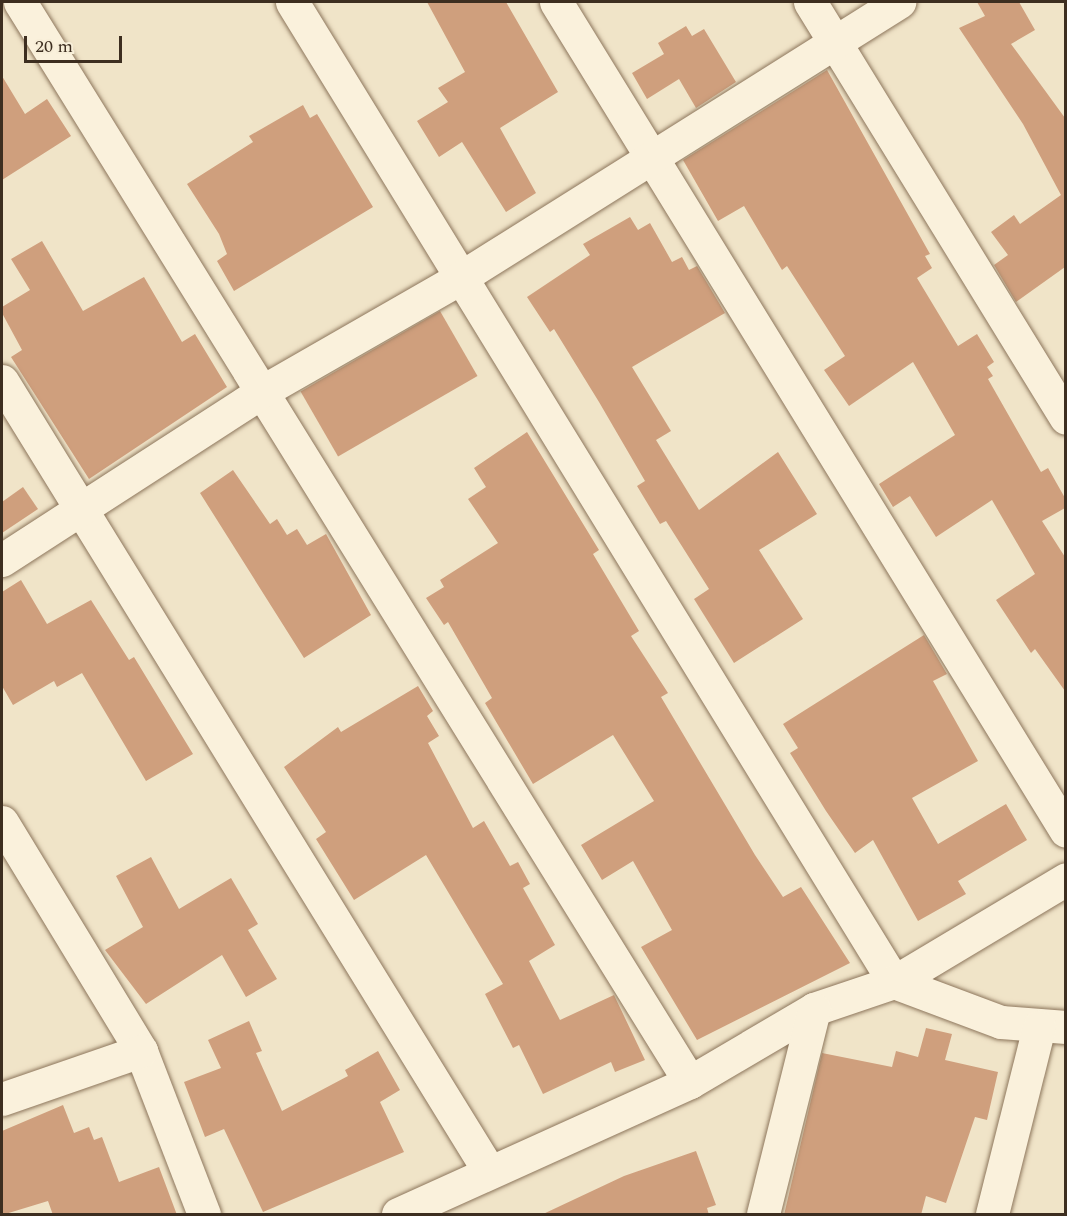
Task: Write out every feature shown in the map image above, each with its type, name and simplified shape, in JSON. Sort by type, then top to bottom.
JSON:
[{"type":"street","points":[[20,2],[690,1082]]},
{"type":"street","points":[[292,2],[894,982],[1001,1022],[1052,1027],[992,1215]]},
{"type":"street","points":[[556,2],[1065,831]]},
{"type":"street","points":[[810,2],[1065,418]]},
{"type":"street","points":[[2,561],[81,513],[263,392],[460,278],[650,155],[899,2]]},
{"type":"street","points":[[2,381],[81,513],[489,1171]]},
{"type":"street","points":[[2,822],[141,1051],[204,1215]]},
{"type":"street","points":[[398,1215],[489,1171],[690,1082],[814,1008],[894,982],[1065,879]]},
{"type":"street","points":[[763,1215],[814,1008]]},
{"type":"street","points":[[2,1100],[141,1051]]},
{"type":"building","points":[[427,2],[506,2],[558,92],[500,128],[536,193],[506,212],[462,142],[439,157],[417,121],[448,102],[438,88],[465,72]]},
{"type":"building","points":[[977,2],[1019,2],[1035,30],[1011,44],[1065,118],[1065,267],[1016,302],[994,265],[1008,255],[991,232],[1014,215],[1020,224],[1061,195],[1023,124],[959,28],[985,16]]},
{"type":"building","points":[[686,26],[692,36],[704,29],[736,82],[696,108],[679,79],[647,99],[632,73],[664,54],[658,43]]},
{"type":"building","points":[[827,70],[930,254],[925,256],[932,268],[917,278],[958,346],[977,334],[994,362],[987,367],[993,376],[988,379],[1041,472],[1048,468],[1065,498],[1065,508],[1042,521],[1065,557],[1065,691],[1035,649],[1031,653],[996,600],[1035,574],[992,500],[936,537],[910,496],[893,507],[879,484],[955,435],[913,362],[849,406],[824,370],[845,356],[787,266],[782,270],[744,206],[718,221],[683,160]]},
{"type":"building","points":[[2,76],[25,114],[47,99],[71,136],[2,180]]},
{"type":"building","points":[[303,105],[310,118],[317,114],[373,207],[234,291],[217,261],[227,254],[219,234],[187,184],[253,142],[249,136]]},
{"type":"building","points":[[630,217],[638,230],[650,223],[672,262],[682,257],[689,270],[697,266],[725,313],[632,367],[671,431],[656,440],[699,510],[778,452],[817,514],[759,550],[803,619],[734,663],[694,599],[709,589],[666,521],[660,524],[637,486],[645,481],[599,402],[554,329],[550,332],[527,297],[590,255],[583,244]]},
{"type":"building","points":[[42,241],[83,311],[144,277],[182,342],[195,334],[227,387],[89,479],[11,357],[22,350],[2,313],[2,307],[30,290],[11,259]]},
{"type":"building","points":[[440,311],[478,376],[338,456],[301,392]]},
{"type":"building","points":[[527,432],[599,550],[593,554],[639,631],[631,636],[668,693],[661,697],[755,855],[783,897],[801,887],[850,963],[697,1040],[641,947],[672,930],[633,861],[602,880],[581,845],[654,801],[613,735],[533,784],[485,703],[492,698],[448,622],[444,625],[426,598],[444,587],[440,580],[498,543],[468,499],[486,487],[474,468]]},
{"type":"building","points":[[233,470],[270,524],[277,519],[287,535],[297,529],[307,545],[326,534],[371,615],[304,658],[200,493]]},
{"type":"building","points":[[23,487],[38,509],[2,533],[2,502]]},
{"type":"building","points":[[21,580],[47,624],[91,600],[129,660],[134,657],[193,754],[146,781],[82,673],[57,687],[54,681],[13,705],[2,686],[2,592]]},
{"type":"building","points":[[924,635],[947,674],[933,681],[978,761],[912,798],[938,844],[1006,804],[1027,840],[958,881],[966,894],[918,921],[873,840],[855,853],[826,811],[790,753],[798,748],[783,724]]},
{"type":"building","points":[[418,686],[433,711],[427,716],[439,736],[428,743],[473,828],[484,821],[510,866],[518,862],[530,884],[523,888],[555,945],[529,961],[560,1020],[614,995],[645,1060],[615,1072],[611,1062],[543,1094],[519,1045],[513,1048],[485,994],[503,984],[426,855],[354,900],[316,839],[326,832],[284,767],[338,727],[341,732]]},
{"type":"building","points":[[151,857],[179,909],[231,878],[258,924],[248,930],[277,979],[246,997],[222,955],[146,1004],[105,950],[143,927],[116,876]]},
{"type":"building","points":[[249,1021],[262,1051],[256,1053],[282,1111],[348,1076],[345,1070],[378,1051],[400,1090],[380,1102],[404,1152],[263,1212],[224,1129],[205,1137],[184,1082],[221,1068],[208,1040]]},
{"type":"building","points":[[926,1028],[952,1034],[945,1060],[998,1072],[987,1120],[975,1117],[946,1203],[926,1196],[921,1215],[784,1215],[822,1053],[892,1067],[896,1051],[918,1057]]},
{"type":"building","points":[[63,1105],[74,1133],[89,1127],[94,1140],[102,1137],[119,1182],[159,1167],[177,1215],[53,1215],[48,1201],[2,1215],[2,1131]]},
{"type":"building","points":[[696,1151],[716,1205],[707,1208],[709,1215],[541,1215],[624,1176]]}]
